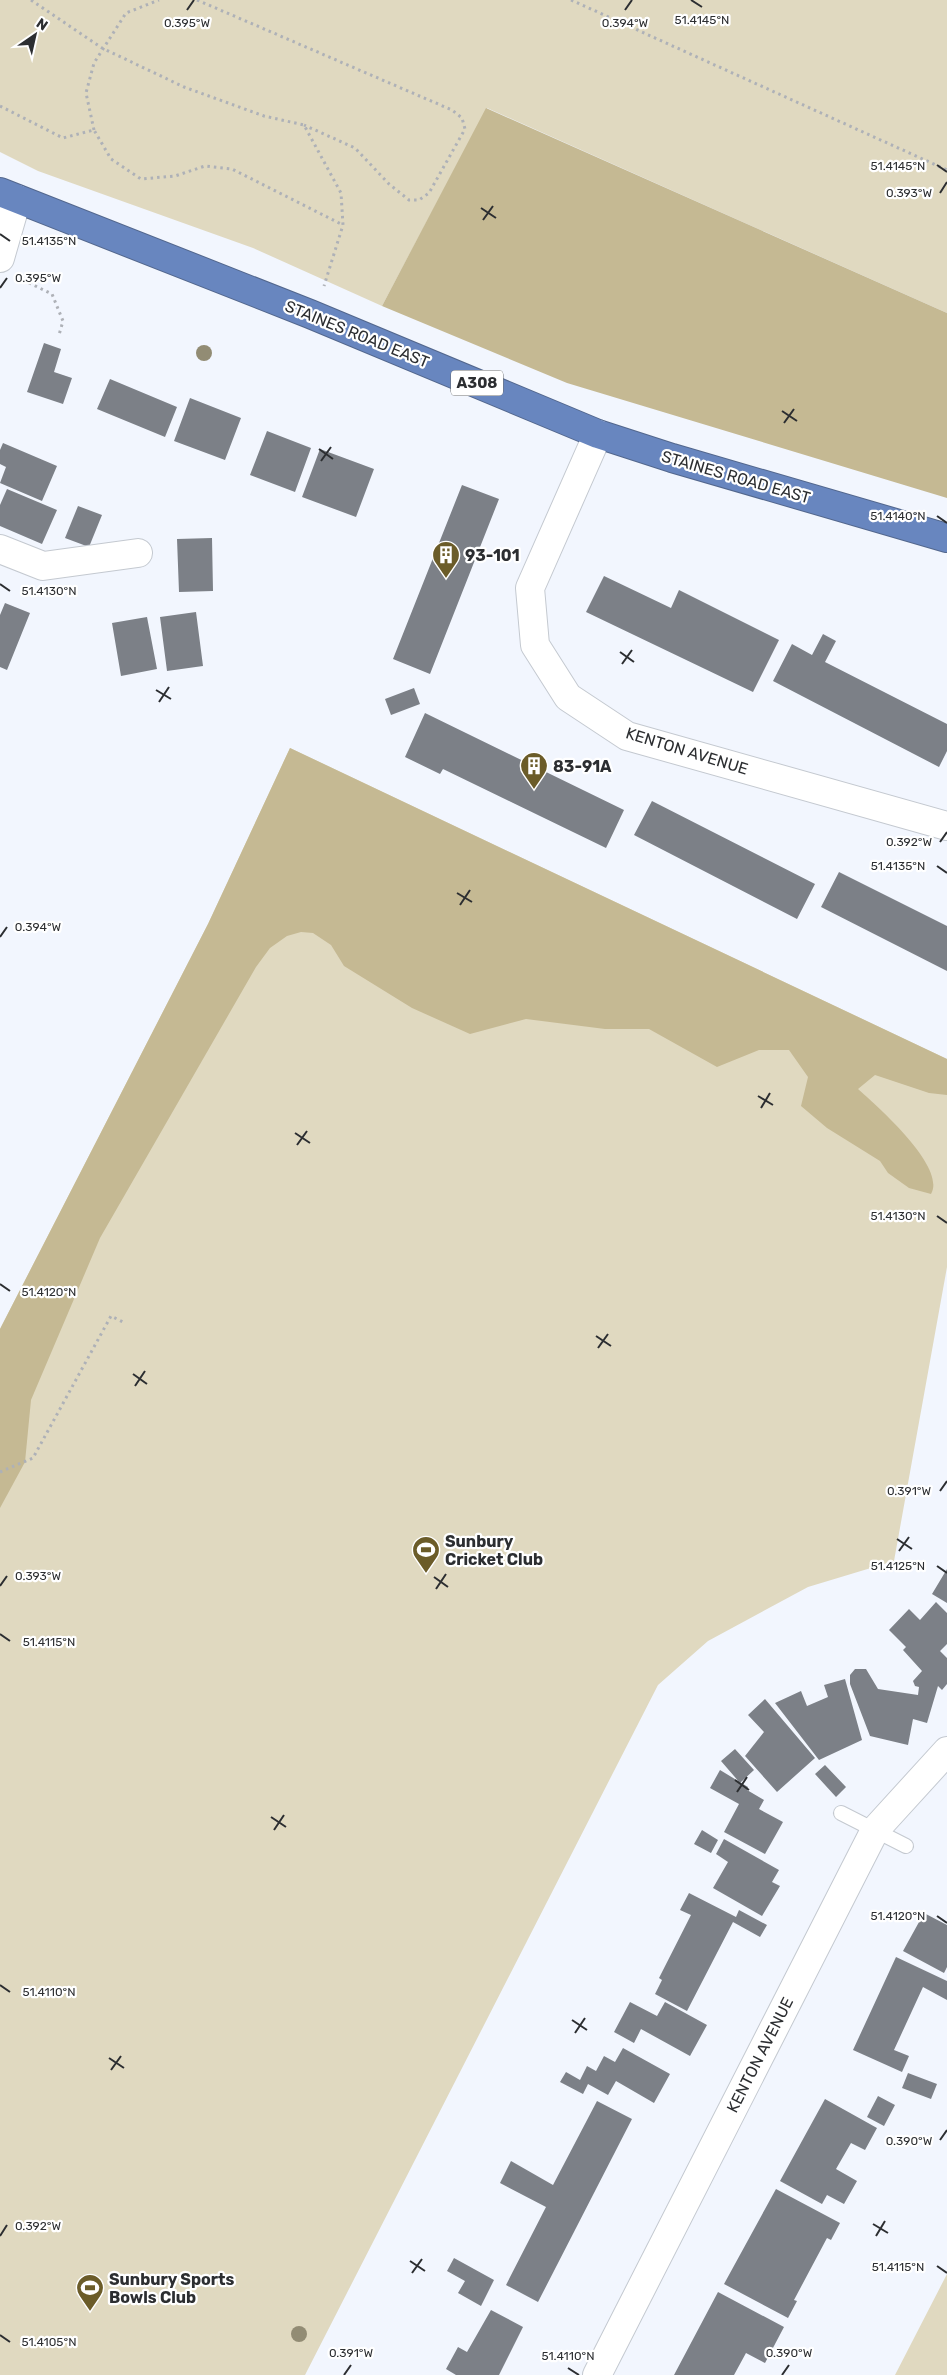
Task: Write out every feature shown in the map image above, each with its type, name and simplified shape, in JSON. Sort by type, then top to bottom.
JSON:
[{"type":"highway","name":"STAINES ROAD EAST","points":[[9,195],[310,314],[598,434],[672,458],[947,538]]},
{"type":"street","points":[[9,195],[9,268]]},
{"type":"street","name":"KENTON AVENUE","points":[[598,434],[530,588],[535,645],[568,697],[627,736],[947,826]]},
{"type":"street","points":[[0,548],[43,566],[138,553]]},
{"type":"street","name":"KENTON AVENUE","points":[[597,2375],[875,1830],[947,1751]]},
{"type":"lane","points":[[841,1813],[906,1846]]},
{"type":"path","points":[[31,0],[102,48],[184,87],[264,116],[304,125],[355,148],[398,194],[409,200],[420,200],[429,193],[465,129],[462,118],[452,110],[197,0]]},
{"type":"path","points":[[159,0],[126,13],[94,63],[86,93],[94,130],[111,159],[141,179],[175,176],[205,166],[232,169],[343,225]]},
{"type":"path","points":[[571,0],[947,170]]},
{"type":"path","points":[[0,106],[63,138],[94,130]]},
{"type":"path","points":[[304,125],[342,193],[343,225],[328,278],[310,314]]},
{"type":"path","points":[[9,268],[52,294],[63,321],[59,335]]},
{"type":"path","points":[[0,1472],[34,1458],[111,1316],[125,1323]]},
{"type":"shaded area","points":[[0,0],[947,0],[947,313],[487,108],[382,306],[253,248],[38,171],[0,152]]},
{"type":"shaded area","points":[[486,108],[947,313],[947,498],[567,383],[382,306]]},
{"type":"shaded area","name":"Sunbury Cricket Club","points":[[290,748],[947,1059],[947,1267],[894,1561],[808,1587],[708,1641],[658,1685],[305,2375],[0,2375],[0,1329],[208,924]]},
{"type":"shaded area","points":[[290,748],[947,1059],[947,1095],[929,1093],[875,1075],[858,1089],[894,1123],[920,1153],[929,1169],[933,1182],[931,1194],[909,1188],[888,1173],[880,1161],[827,1128],[801,1106],[808,1077],[789,1050],[759,1050],[717,1067],[649,1029],[605,1029],[526,1019],[470,1034],[412,1008],[344,966],[331,945],[313,933],[301,932],[287,936],[270,948],[256,967],[100,1238],[31,1400],[25,1462],[0,1508],[0,1329],[208,924]]},
{"type":"shaded area","points":[[947,2274],[947,2375],[895,2375]]},
{"type":"building","points":[[44,343],[61,349],[54,372],[72,378],[63,404],[27,392]]},
{"type":"building","points":[[110,379],[177,407],[165,437],[97,409]]},
{"type":"building","points":[[190,398],[241,418],[225,460],[174,441]]},
{"type":"building","points":[[267,431],[311,448],[295,492],[250,475]]},
{"type":"building","points":[[3,443],[57,466],[42,501],[0,483],[6,467],[0,464],[0,450]]},
{"type":"building","points":[[320,449],[374,469],[356,517],[302,497]]},
{"type":"building","name":"93-101","points":[[462,485],[499,499],[430,674],[393,659]]},
{"type":"building","points":[[7,489],[57,510],[42,544],[0,526],[0,505]]},
{"type":"building","points":[[78,506],[102,515],[89,547],[65,538]]},
{"type":"building","points":[[212,538],[213,591],[179,592],[177,539]]},
{"type":"building","points":[[604,576],[671,608],[679,590],[779,640],[753,692],[586,612]]},
{"type":"building","points":[[5,603],[30,613],[7,670],[0,667],[0,615]]},
{"type":"building","points":[[196,612],[203,666],[167,671],[160,617]]},
{"type":"building","points":[[147,617],[157,669],[121,676],[112,623]]},
{"type":"building","points":[[823,634],[836,641],[825,662],[947,724],[947,751],[939,767],[773,681],[792,644],[812,655]]},
{"type":"building","points":[[414,688],[420,704],[391,715],[385,699]]},
{"type":"building","name":"83-91A","points":[[425,713],[624,810],[606,848],[443,769],[440,774],[405,757]]},
{"type":"building","points":[[652,801],[815,884],[797,919],[634,835]]},
{"type":"building","points":[[839,872],[947,926],[947,971],[821,907]]},
{"type":"building","points":[[947,1569],[947,1603],[932,1594]]},
{"type":"building","points":[[936,1602],[947,1613],[947,1644],[940,1651],[947,1658],[947,1684],[942,1690],[938,1686],[927,1723],[913,1719],[908,1745],[870,1736],[850,1684],[850,1675],[855,1669],[866,1669],[878,1689],[918,1695],[919,1687],[915,1686],[913,1681],[922,1671],[903,1650],[906,1647],[889,1630],[909,1609],[920,1620]]},
{"type":"building","points":[[845,1679],[862,1740],[819,1760],[775,1703],[801,1691],[807,1706],[828,1697],[824,1685]]},
{"type":"building","points":[[765,1699],[815,1758],[777,1792],[745,1756],[764,1732],[748,1715]]},
{"type":"building","points":[[735,1749],[754,1770],[740,1783],[721,1761]]},
{"type":"building","points":[[825,1765],[846,1787],[836,1797],[815,1774]]},
{"type":"building","points":[[720,1770],[748,1787],[747,1790],[764,1800],[759,1809],[783,1822],[765,1854],[724,1832],[739,1804],[710,1788]]},
{"type":"building","points":[[702,1830],[718,1840],[711,1853],[694,1844]]},
{"type":"building","points":[[724,1839],[779,1870],[772,1882],[780,1886],[762,1916],[713,1888],[728,1862],[716,1854]]},
{"type":"building","points":[[689,1893],[736,1917],[739,1910],[767,1925],[760,1937],[733,1922],[687,2011],[655,1994],[662,1980],[659,1978],[691,1915],[680,1910]]},
{"type":"building","points":[[924,1913],[947,1925],[947,1967],[944,1973],[903,1951]]},
{"type":"building","points":[[896,1957],[947,1981],[947,2000],[923,1987],[894,2050],[909,2056],[902,2072],[853,2050]]},
{"type":"building","points":[[630,2002],[657,2016],[665,2002],[707,2025],[690,2056],[641,2029],[634,2043],[614,2032]]},
{"type":"building","points":[[623,2048],[670,2074],[654,2103],[616,2081],[608,2095],[588,2084],[583,2094],[560,2082],[566,2072],[580,2080],[587,2066],[596,2071],[604,2056],[615,2062]]},
{"type":"building","points":[[908,2073],[937,2084],[931,2099],[902,2088]]},
{"type":"building","points":[[878,2096],[895,2105],[884,2126],[867,2117]]},
{"type":"building","points":[[825,2099],[877,2128],[865,2150],[851,2143],[836,2169],[857,2181],[844,2204],[827,2195],[822,2204],[780,2181]]},
{"type":"building","points":[[597,2101],[632,2119],[538,2302],[506,2285],[546,2207],[500,2183],[511,2161],[553,2185]]},
{"type":"building","points":[[776,2189],[840,2223],[831,2240],[827,2238],[794,2300],[797,2301],[788,2318],[724,2284]]},
{"type":"building","points":[[454,2258],[494,2280],[481,2306],[458,2293],[465,2281],[447,2271]]},
{"type":"building","points":[[718,2292],[784,2327],[765,2363],[746,2353],[734,2375],[674,2375]]},
{"type":"building","points":[[491,2310],[523,2327],[499,2375],[456,2375],[446,2369],[458,2347],[467,2352]]},
{"type":"place","name":"93-101","points":[[446,579]]},
{"type":"place","name":"83-91A","points":[[534,790]]},
{"type":"place","name":"Sunbury Cricket Club","points":[[426,1574]]},
{"type":"place","name":"Sunbury Sports Bowls Club","points":[[90,2312]]}]
